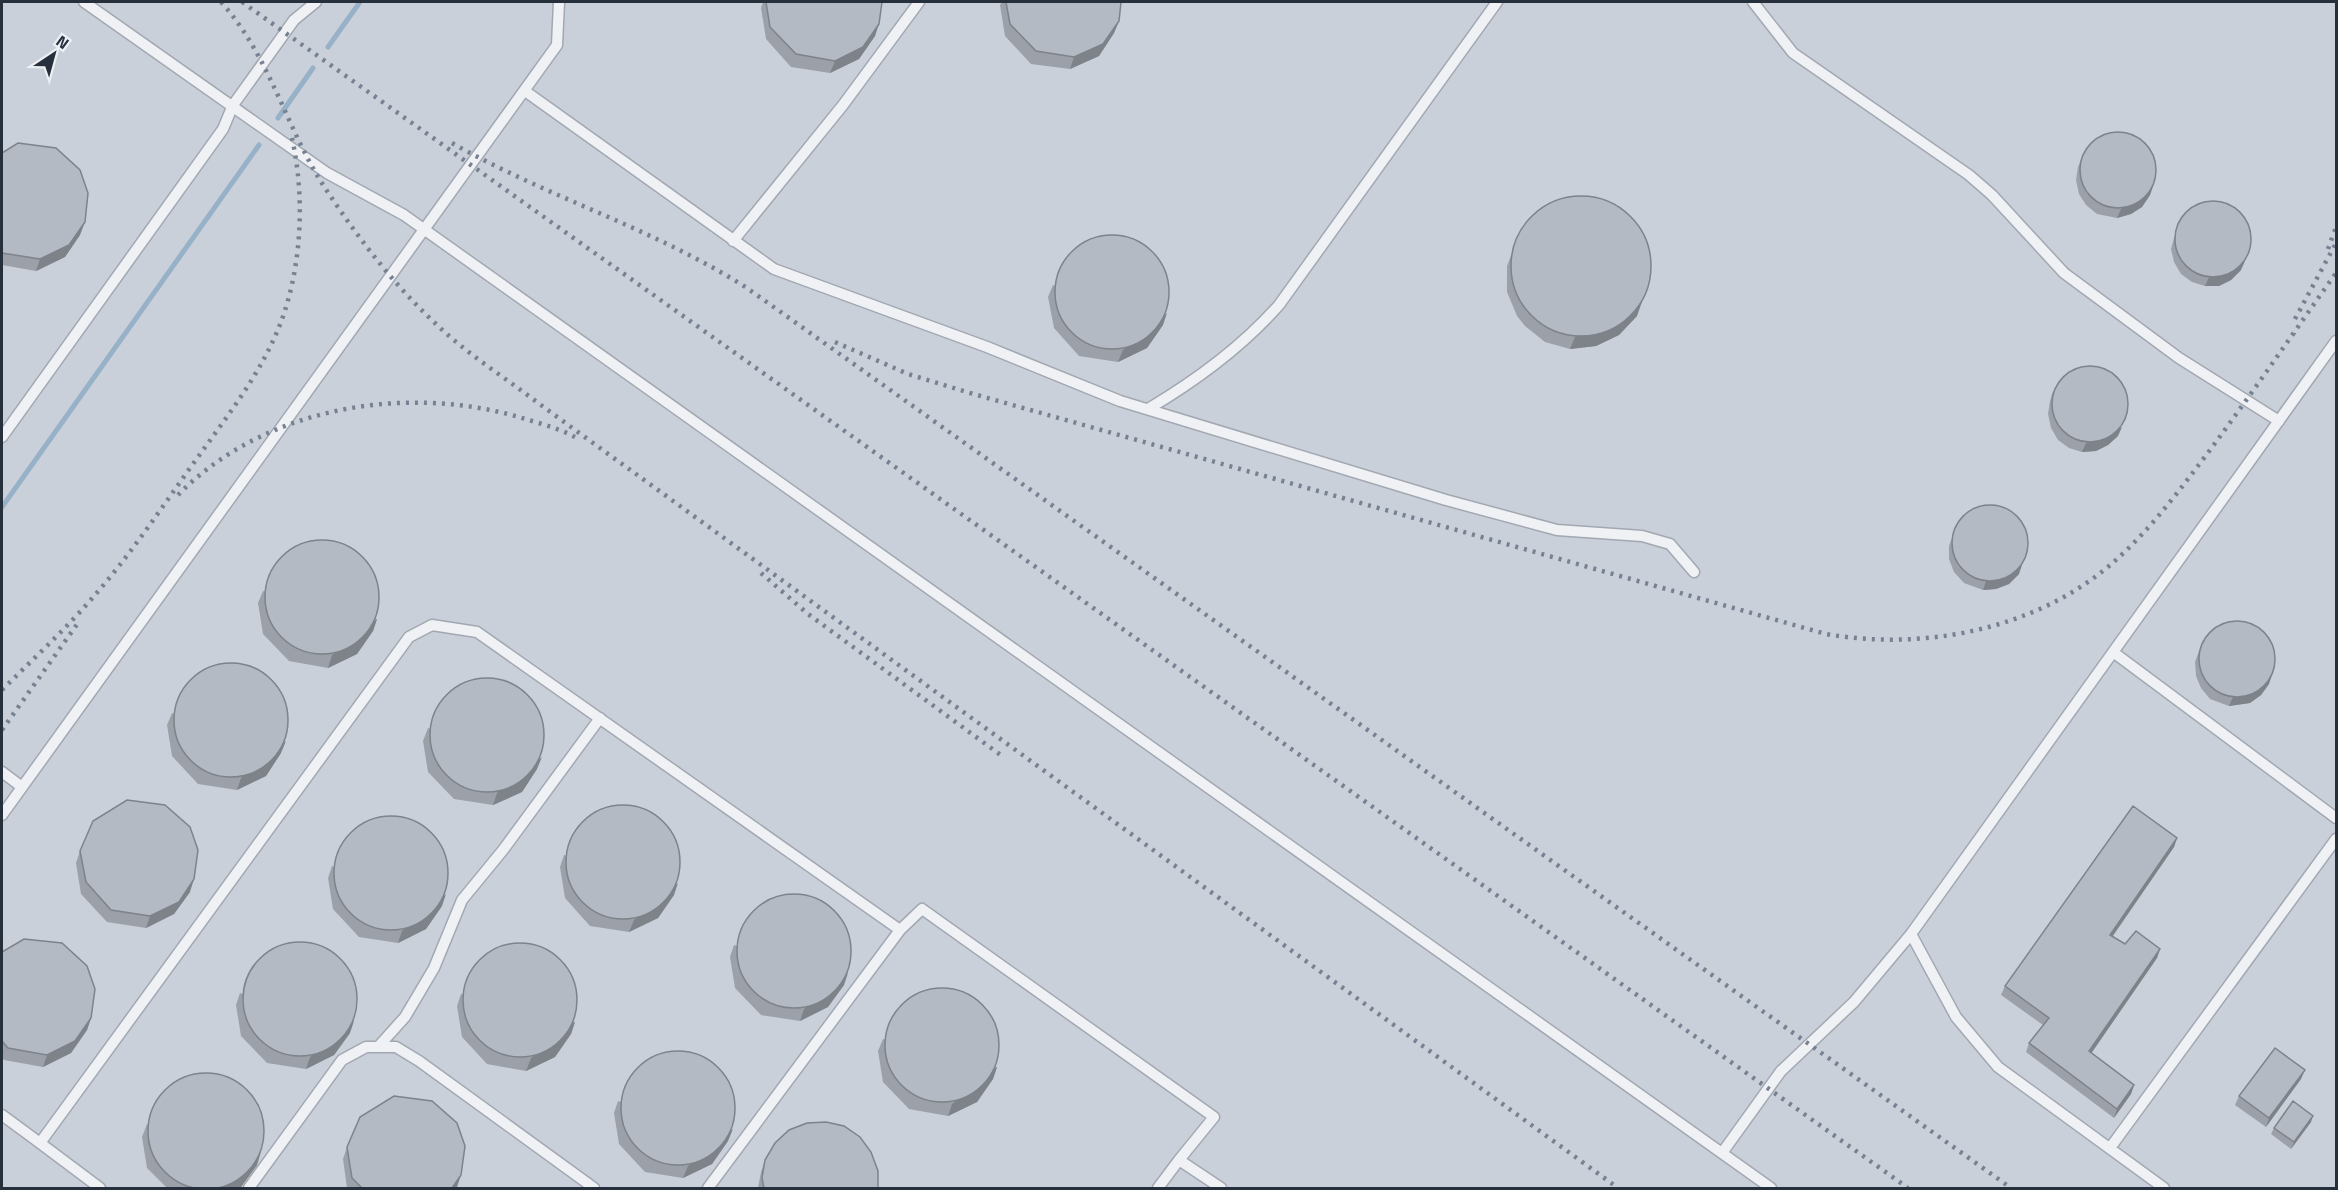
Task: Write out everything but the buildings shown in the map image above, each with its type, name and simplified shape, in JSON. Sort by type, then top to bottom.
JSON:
[{"type":"lane","points":[[84,2],[327,173],[404,215],[1771,1188]]},
{"type":"lane","points":[[2,436],[223,129],[233,105],[294,20],[316,2]]},
{"type":"lane","points":[[2,815],[557,45],[559,2]]},
{"type":"lane","points":[[733,241],[843,105],[919,2]]},
{"type":"lane","points":[[1148,409],[1216,365],[1254,334],[1279,305],[1497,2]]},
{"type":"lane","points":[[1753,2],[1793,53],[1970,175],[1992,195],[2064,273],[2180,358],[2279,421]]},
{"type":"lane","points":[[525,91],[774,269],[987,347],[1120,401],[1446,500],[1557,530],[1642,536],[1670,544],[1694,572]]},
{"type":"lane","points":[[1722,1153],[1781,1071],[1854,1002],[1911,934],[2337,341]]},
{"type":"lane","points":[[40,1143],[409,637],[432,626],[477,632],[900,930]]},
{"type":"lane","points":[[2113,652],[2337,818]]},
{"type":"lane","points":[[378,1047],[405,1017],[434,968],[462,900],[503,850],[600,718]]},
{"type":"lane","points":[[2,772],[22,787]]},
{"type":"lane","points":[[2110,1148],[2337,839]]},
{"type":"lane","points":[[708,1188],[900,930],[922,909],[1214,1117],[1158,1188]]},
{"type":"lane","points":[[1911,934],[1956,1017],[1998,1067],[2164,1188]]},
{"type":"lane","points":[[249,1188],[342,1060],[366,1047],[396,1047],[419,1061],[594,1188]]},
{"type":"lane","points":[[2,1115],[100,1188]]},
{"type":"lane","points":[[1179,1160],[1221,1188]]},
{"type":"shaded area","points":[[2,2],[2336,2],[2336,1188],[2,1188]]},
{"type":"waterway","points":[[328,47],[360,2]]},
{"type":"waterway","points":[[278,118],[313,68]]},
{"type":"waterway","points":[[2,507],[259,145]]},
{"type":"railway","points":[[221,2],[253,46],[313,168],[339,209],[391,277],[455,341],[1618,1188]]},
{"type":"railway","points":[[242,2],[1908,1188]]},
{"type":"railway","points":[[2,690],[72,620],[122,563],[232,409],[264,358],[281,322],[288,300],[297,254],[300,207],[292,138]]},
{"type":"railway","points":[[452,143],[489,163],[675,248],[747,288],[2011,1188]]},
{"type":"railway","points":[[2328,249],[2336,227]]},
{"type":"railway","points":[[2295,319],[2336,243]]},
{"type":"railway","points":[[835,342],[908,374],[970,393],[1826,634],[1863,639],[1900,640],[1938,637],[2011,620],[2046,606],[2079,588],[2109,566],[2150,526],[2187,481],[2336,273]]},
{"type":"railway","points":[[178,495],[213,465],[251,441],[293,423],[338,411],[383,404],[429,403],[475,407],[519,417],[575,437]]},
{"type":"railway","points":[[761,573],[808,614],[1002,756]]},
{"type":"railway","points":[[2,730],[78,623]]}]
